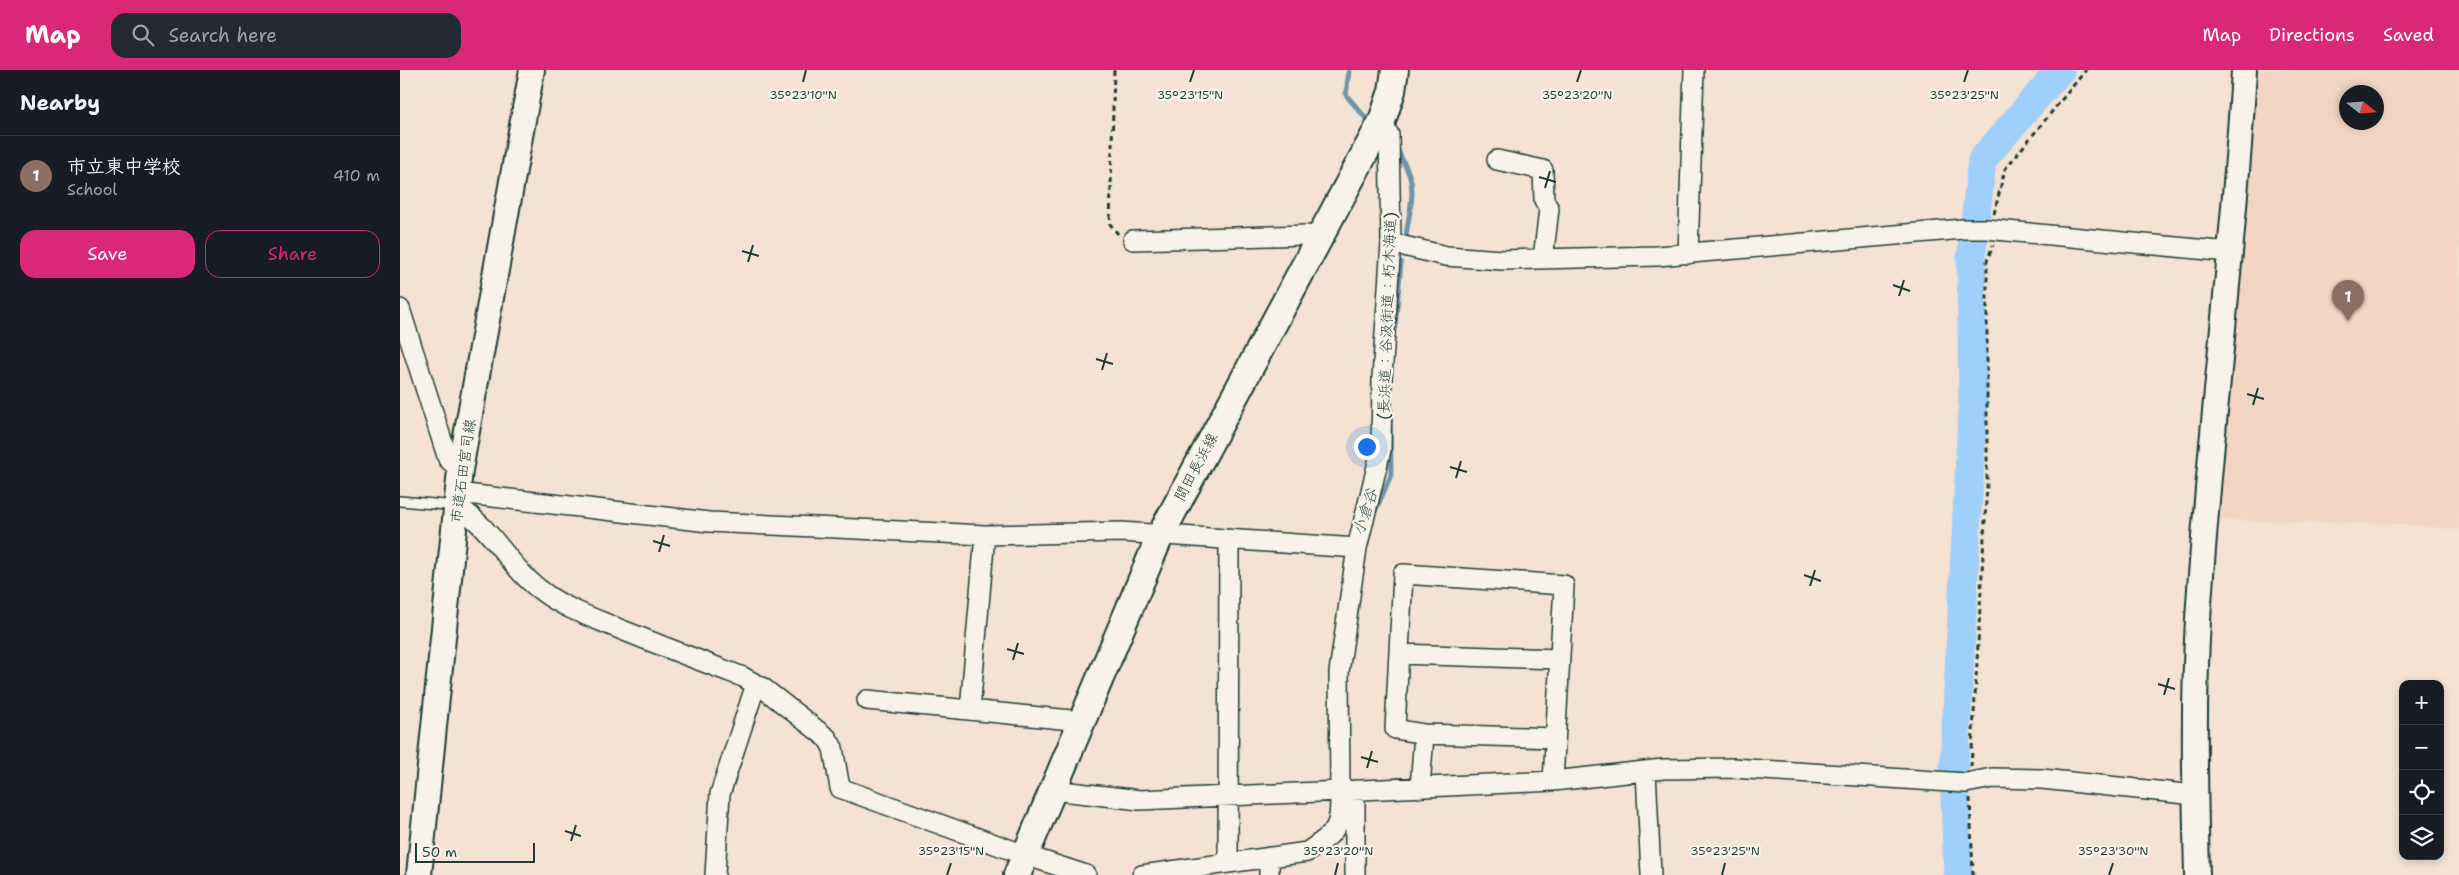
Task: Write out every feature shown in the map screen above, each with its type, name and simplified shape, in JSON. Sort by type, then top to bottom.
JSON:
[{"type":"main road","name":"間田長浜線","points":[[1021,865],[1160,536],[1382,121],[1392,91],[1395,70]]},
{"type":"street","name":"市道石田宮司線","points":[[418,875],[458,490],[532,70]]},
{"type":"street","points":[[1688,254],[1694,70]]},
{"type":"street","points":[[2197,875],[2195,795],[2198,621],[2244,70]]},
{"type":"street","name":"(長浜道：谷汲街道：朽木海道)","points":[[1348,791],[1339,672],[1357,548],[1382,450],[1382,378],[1392,243],[1389,135],[1382,121]]},
{"type":"street","points":[[1497,160],[1543,170],[1544,200],[1548,209],[1543,259]]},
{"type":"street","points":[[1392,243],[1446,256],[1502,260],[1688,254],[1963,229],[1992,229],[2229,252]]},
{"type":"street","points":[[1132,240],[1307,235],[1318,238]]},
{"type":"street","points":[[400,309],[458,490],[472,516],[490,533],[527,580],[544,594],[595,619],[756,684],[827,738],[833,748],[840,788],[1021,865],[1086,875]]},
{"type":"street","points":[[458,490],[709,522],[985,535],[1121,532],[1357,548]]},
{"type":"street","points":[[970,710],[985,535]]},
{"type":"street","points":[[1228,540],[1228,863]]},
{"type":"street","points":[[1552,780],[1555,738],[1560,659],[1564,584],[1403,574],[1395,729],[1424,734],[1555,738]]},
{"type":"street","points":[[1399,654],[1560,659]]},
{"type":"street","points":[[716,875],[720,794],[756,684]]},
{"type":"street","points":[[867,700],[1082,721]]},
{"type":"street","points":[[1420,788],[1424,734]]},
{"type":"street","points":[[1053,790],[1140,800],[1420,788],[1552,780],[1646,771],[1733,768],[1968,783],[1992,778],[2042,779],[2195,795]]},
{"type":"street","points":[[1646,771],[1651,875]]},
{"type":"street","points":[[1142,875],[1228,863],[1269,866],[1308,852],[1330,836],[1340,821],[1348,791]]},
{"type":"street","points":[[1348,791],[1355,875]]},
{"type":"lane","points":[[400,501],[458,490]]},
{"type":"path","points":[[1114,70],[1110,224],[1118,234],[1132,240]]},
{"type":"path","points":[[1973,875],[1968,783],[1987,485],[1987,261],[2005,169],[2086,70]]},
{"type":"shaded area","points":[[2257,70],[2459,70],[2459,530],[2401,524],[2220,520]]},
{"type":"waterway","name":"小倉谷","points":[[1349,70],[1346,95],[1370,123]]},
{"type":"waterway","points":[[1958,875],[1954,770],[1973,398],[1971,259],[1982,160],[2060,70]]},
{"type":"waterway","name":"小倉谷","points":[[1397,147],[1411,179],[1412,187],[1406,236]]},
{"type":"waterway","name":"小倉谷","points":[[1395,327],[1401,262]]},
{"type":"waterway","name":"小倉谷","points":[[1374,514],[1391,475],[1390,413]]},
{"type":"place","name":"市立東中学校","points":[[2348,321]]}]
